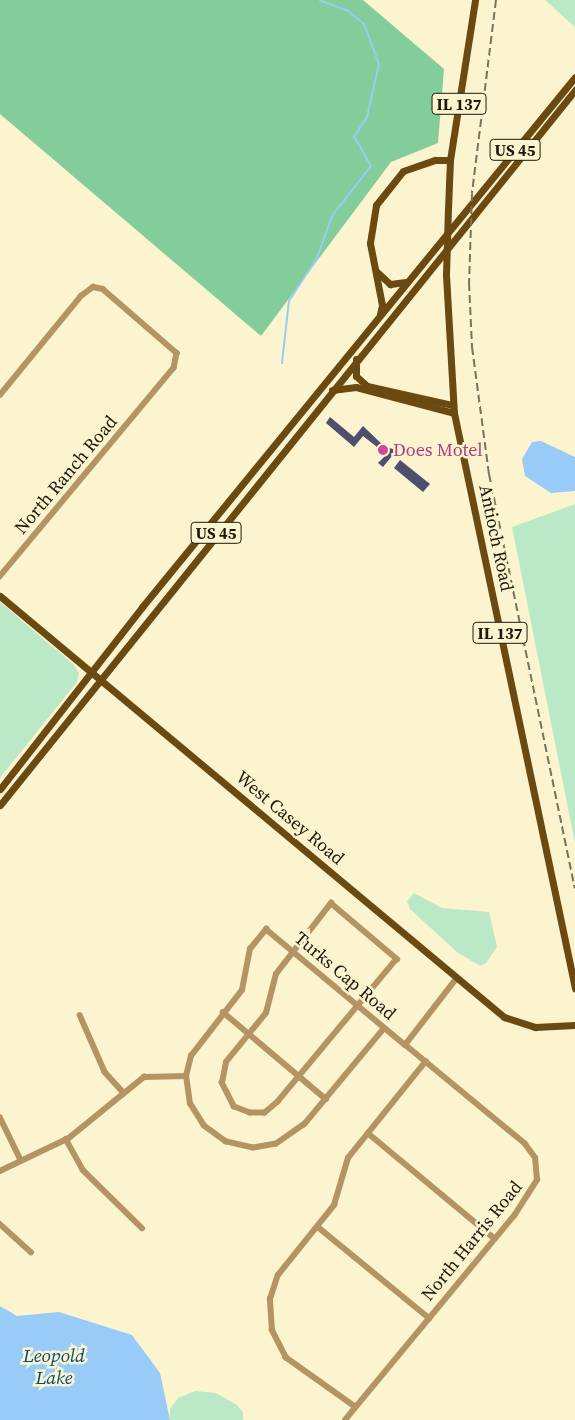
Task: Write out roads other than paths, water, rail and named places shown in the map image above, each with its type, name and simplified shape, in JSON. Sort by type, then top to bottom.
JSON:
[{"type":"main road","name":"Antioch Road","points":[[475,0],[450,160],[446,275],[453,405],[575,988]]},
{"type":"main road","name":"US 45","points":[[0,789],[92,672],[575,77]]},
{"type":"main road","name":"US 45","points":[[0,805],[331,390],[575,90]]},
{"type":"main road","points":[[379,317],[382,305],[370,242],[372,221],[383,192],[403,171],[435,160],[450,160]]},
{"type":"main road","points":[[376,270],[390,284],[402,284],[410,279]]},
{"type":"main road","points":[[356,359],[356,376],[367,386],[453,405]]},
{"type":"main road","points":[[331,390],[356,387],[454,413]]},
{"type":"main road","name":"West Casey Road","points":[[0,596],[100,678],[456,979],[511,1021],[535,1027],[575,1026]]},
{"type":"street","name":"North Ranch Road","points":[[0,395],[88,289],[99,288],[177,353],[174,368],[0,577]]},
{"type":"street","points":[[332,903],[397,959],[358,1007],[300,1076],[265,1113],[250,1113],[234,1107],[226,1097],[222,1073],[226,1062],[269,1008],[276,974],[332,903]]},
{"type":"street","name":"Turks Cap Road","points":[[223,1012],[242,990],[250,950],[266,930],[405,1045]]},
{"type":"street","points":[[405,1045],[456,979]]},
{"type":"street","points":[[326,1099],[223,1012],[196,1046],[186,1076],[190,1104],[204,1126],[226,1142],[244,1147],[268,1146],[289,1138],[326,1099],[384,1029]]},
{"type":"street","points":[[80,1015],[105,1072],[124,1093]]},
{"type":"street","name":"North Harris Road","points":[[345,1420],[534,1191],[538,1170],[535,1158],[518,1138],[405,1045]]},
{"type":"street","points":[[355,1408],[327,1384],[290,1362],[276,1342],[270,1320],[270,1299],[278,1275],[318,1227],[338,1197],[348,1158],[426,1061]]},
{"type":"street","points":[[0,1171],[66,1139],[92,1123],[124,1093],[144,1078],[186,1076]]},
{"type":"street","points":[[0,1117],[21,1160]]},
{"type":"street","points":[[368,1133],[494,1239]]},
{"type":"street","points":[[66,1139],[83,1170],[142,1228]]},
{"type":"street","points":[[0,1224],[31,1252]]},
{"type":"street","points":[[318,1227],[429,1318]]},
{"type":"water","points":[[541,441],[575,457],[575,491],[551,493],[525,476],[522,459],[532,442]]},
{"type":"water","name":"Leopold Lake","points":[[0,1306],[17,1316],[59,1312],[132,1335],[160,1373],[170,1420],[0,1420]]},
{"type":"waterway","points":[[282,363],[289,301],[317,258],[332,216],[371,166],[354,137],[367,117],[379,64],[364,24],[348,11],[320,0]]},
{"type":"railway","points":[[496,0],[472,194],[469,283],[472,347],[489,474],[575,888]]},
{"type":"place","name":"Does Motel","points":[[383,450]]}]
